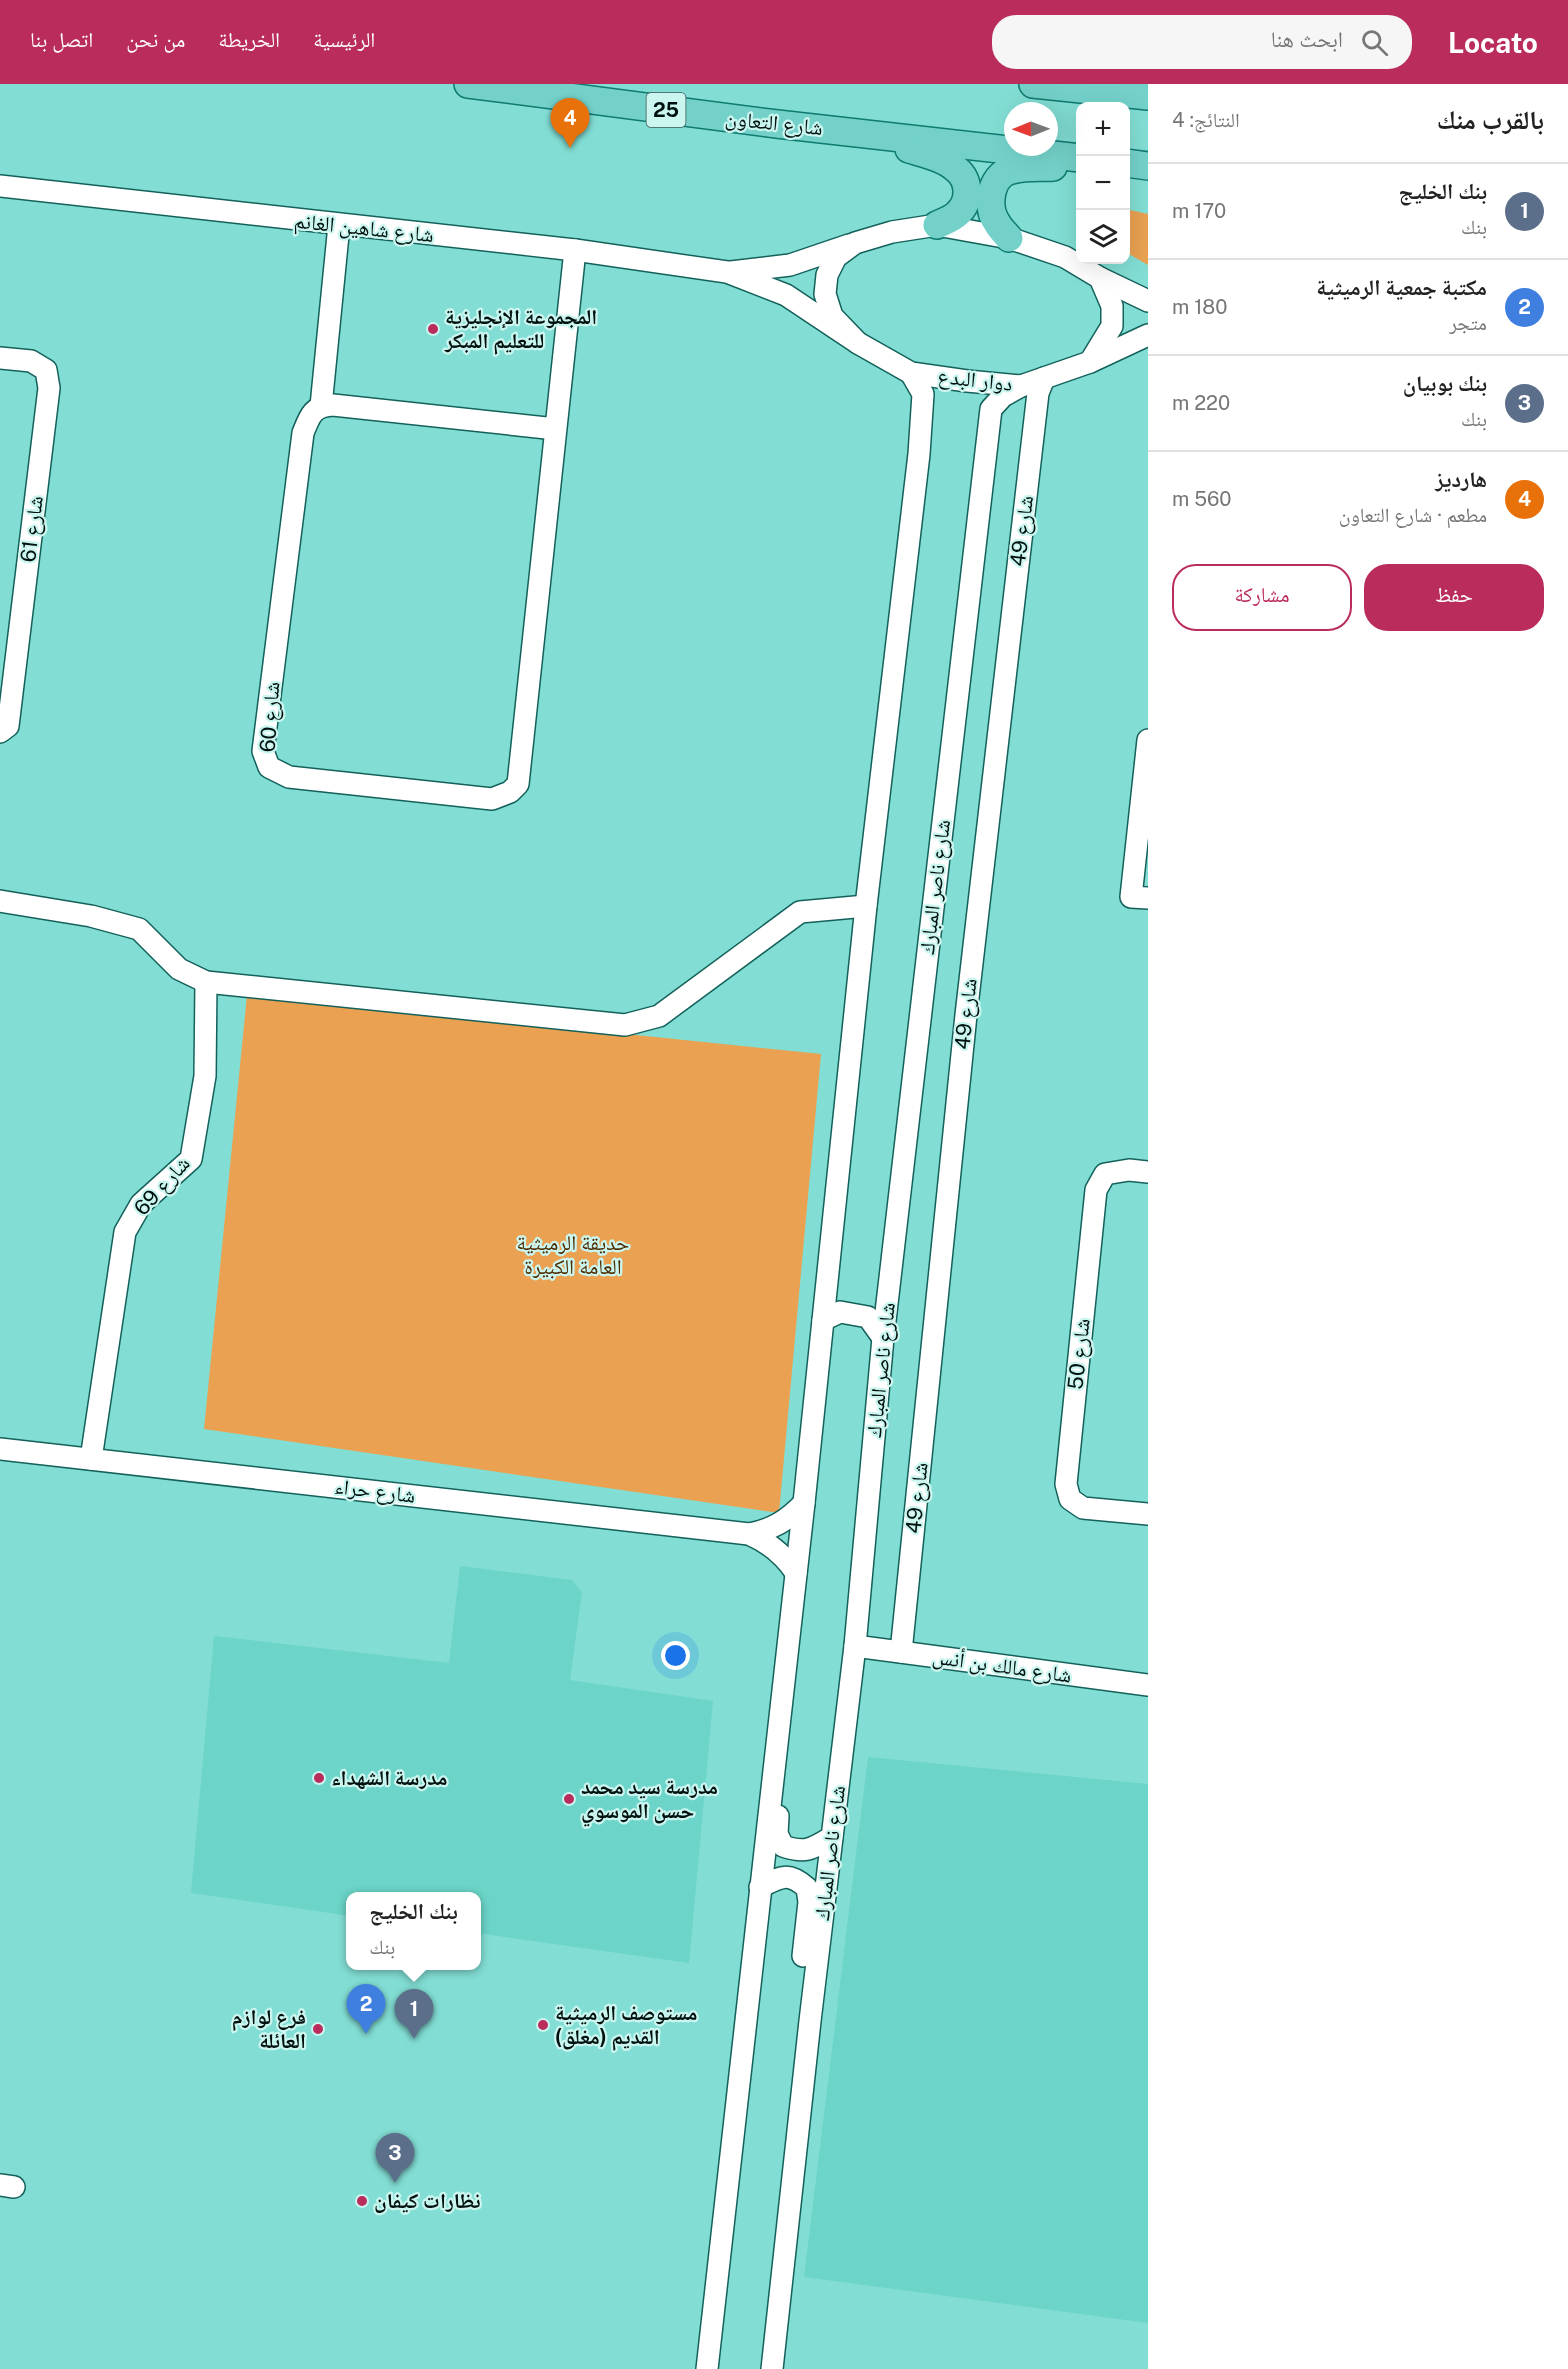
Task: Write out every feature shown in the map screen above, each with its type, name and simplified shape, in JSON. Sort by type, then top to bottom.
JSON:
[{"type":"main road","name":"شارع التعاون","points":[[468,84],[777,124],[1076,158]]},
{"type":"main road","points":[[1033,84],[1115,88],[1148,96]]},
{"type":"main road","points":[[863,132],[941,160],[956,168],[965,178],[968,191],[965,202],[957,214],[937,225]]},
{"type":"main road","points":[[1130,164],[1148,166]]},
{"type":"main road","points":[[1009,238],[996,223],[991,204],[992,190],[1005,172],[1018,169],[1076,166]]},
{"type":"street","name":"شارع شاهين الغانم","points":[[0,186],[575,250],[727,272],[786,296],[858,343]]},
{"type":"street","points":[[339,225],[321,406],[333,405],[556,429]]},
{"type":"street","name":"دوار البدع","points":[[1090,362],[1021,386],[911,373],[858,343],[832,316],[825,294],[827,275],[836,257],[855,243],[892,232],[937,225],[1009,238],[1065,257],[1100,279]]},
{"type":"street","name":"شارع شاهين الغانم","points":[[727,272],[790,265],[855,243]]},
{"type":"street","name":"شارع 60","points":[[321,406],[311,412],[303,433],[263,751],[269,767],[289,777],[492,799],[510,792],[518,784],[575,250]]},
{"type":"street","points":[[1100,279],[1148,301]]},
{"type":"street","points":[[1090,362],[1112,326],[1113,306],[1100,279]]},
{"type":"street","points":[[1090,362],[1148,335]]},
{"type":"street","name":"شارع 61","points":[[0,358],[32,361],[46,370],[49,387],[8,726],[0,732]]},
{"type":"street","points":[[707,2369],[804,1503],[866,906],[920,454],[922,394],[911,373]]},
{"type":"street","name":"شارع 49","points":[[901,1652],[966,1015],[1038,393],[1044,378]]},
{"type":"street","name":"شارع ناصر المبارك","points":[[772,2369],[810,2021],[855,1646],[884,1338],[991,409],[1003,396],[1021,386]]},
{"type":"street","points":[[1148,740],[1131,897],[1148,898]]},
{"type":"street","points":[[0,901],[90,916],[139,929],[179,969],[206,982],[625,1025],[659,1016],[800,912],[866,906]]},
{"type":"street","name":"شارع 69","points":[[91,1459],[126,1232],[141,1204],[191,1159],[205,1076],[206,982]]},
{"type":"street","name":"شارع 50","points":[[1148,1172],[1129,1170],[1105,1174],[1096,1190],[1066,1485],[1070,1498],[1083,1508],[1148,1514]]},
{"type":"street","points":[[823,1320],[840,1312],[868,1317],[884,1338]]},
{"type":"street","name":"شارع حراء","points":[[0,1449],[750,1534],[761,1532],[783,1522],[804,1503]]},
{"type":"street","name":"شارع حراء","points":[[750,1534],[771,1546],[796,1573]]},
{"type":"street","name":"شارع مالك بن أنس","points":[[855,1646],[1148,1685]]},
{"type":"street","points":[[773,1774],[779,1794],[777,1834],[783,1846],[795,1851],[809,1851],[832,1837]]},
{"type":"street","points":[[760,1887],[780,1878],[796,1878],[807,1888],[809,1902],[800,1985],[810,2021]]},
{"type":"shaded area","points":[[460,1566],[572,1580],[582,1592],[570,1680],[713,1701],[689,1963],[481,1934],[481,1892],[346,1892],[346,1915],[191,1893],[214,1636],[449,1663]]},
{"type":"shaded area","points":[[868,1757],[1148,1784],[1148,2323],[804,2277]]},
{"type":"green space","points":[[1130,210],[1148,214],[1148,265],[1130,255]]},
{"type":"green space","name":"حديقة الرميثية العامة الكبيرة","points":[[247,995],[821,1054],[779,1513],[204,1429]]},
{"type":"place","name":"هارديز","points":[[570,148]]},
{"type":"place","name":"المجموعة الإنجليزية للتعليم المبكر","points":[[433,329]]},
{"type":"place","name":"مدرسة الشهداء","points":[[319,1778]]},
{"type":"place","name":"مدرسة سيد محمد حسن الموسوي","points":[[569,1799]]},
{"type":"place","name":"مستوصف الرميثية القديم (مغلق)","points":[[543,2025]]},
{"type":"place","name":"فرع لوازم العائلة","points":[[318,2029]]},
{"type":"place","name":"مكتبة جمعية الرميثية","points":[[366,2034]]},
{"type":"place","name":"بنك الخليج","points":[[414,2039]]},
{"type":"place","name":"بنك بوبيان","points":[[395,2183]]},
{"type":"place","name":"نظارات كيفان","points":[[362,2201]]}]
